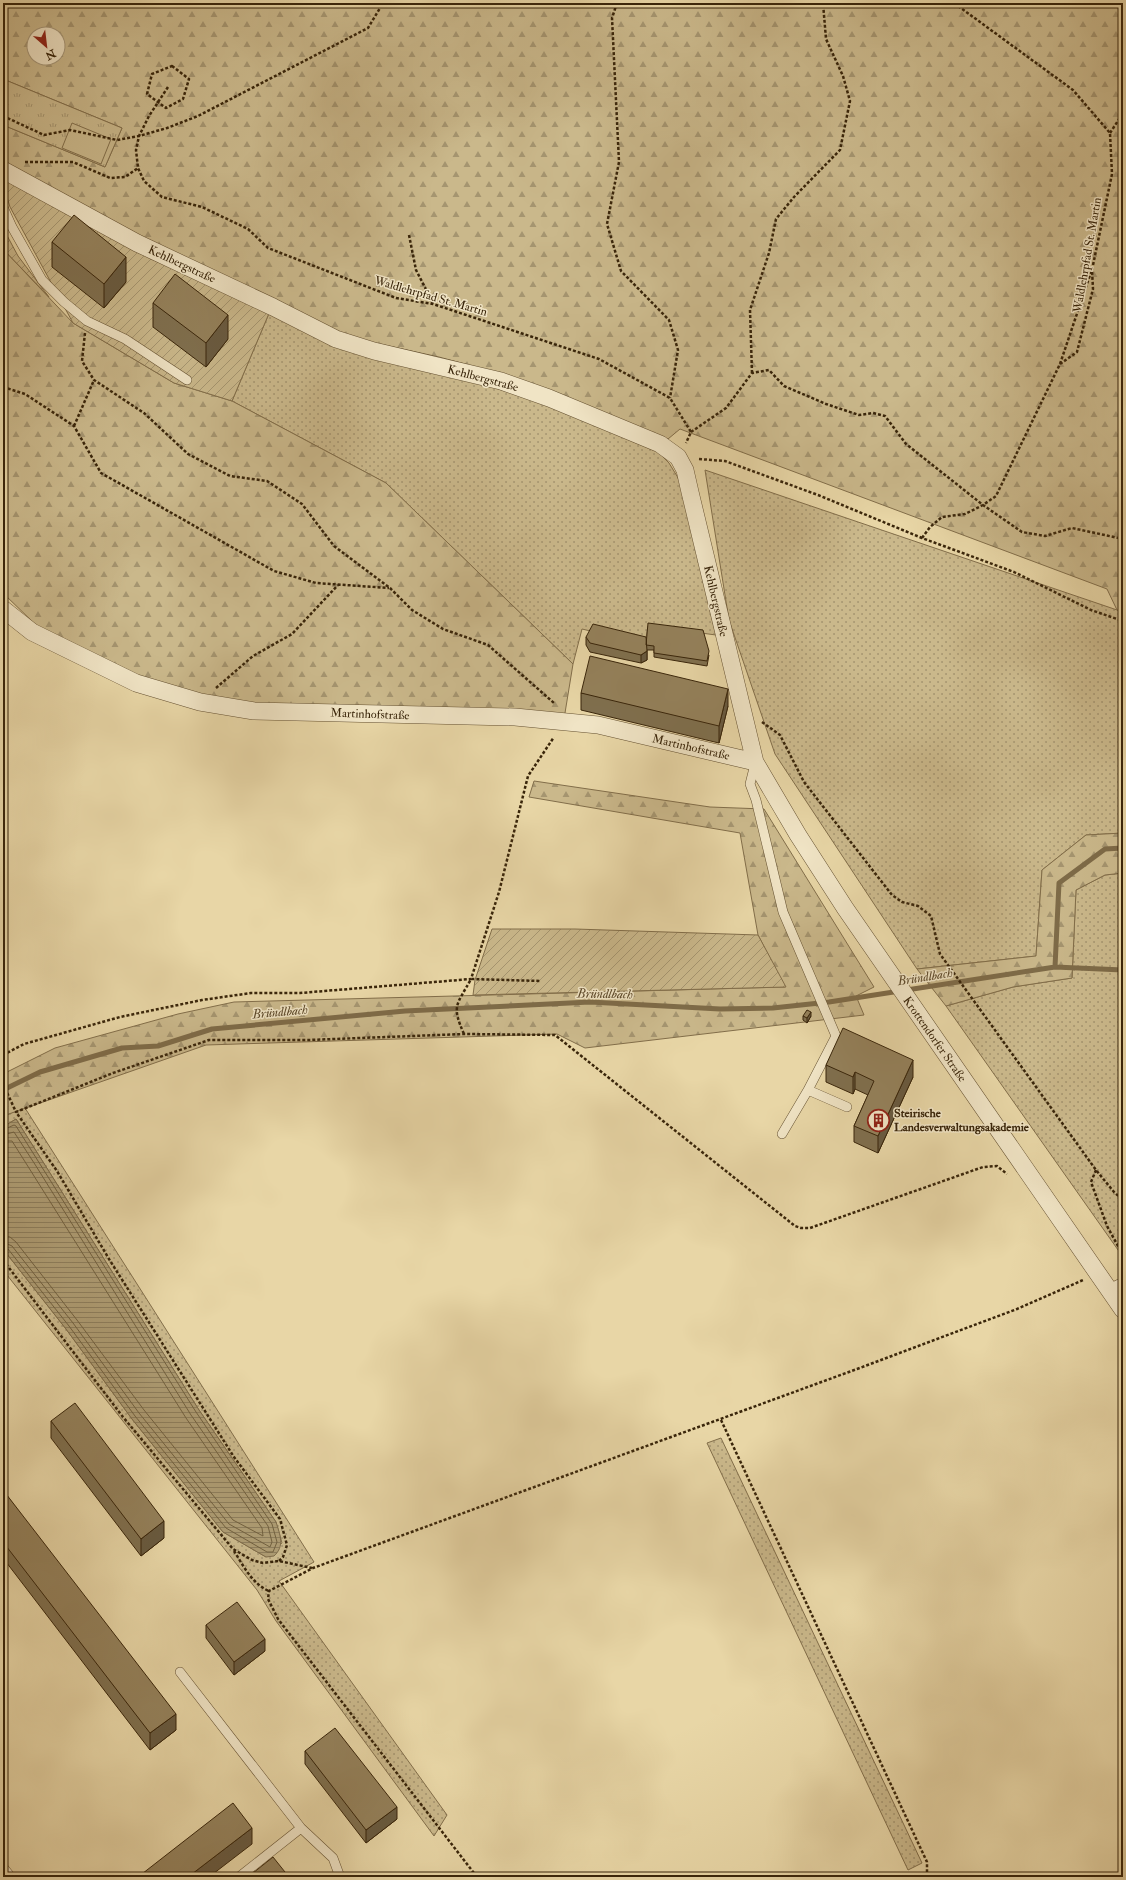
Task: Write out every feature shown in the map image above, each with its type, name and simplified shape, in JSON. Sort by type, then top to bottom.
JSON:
[{"type":"street","name":"Kehlbergstraße","points":[[3,170],[137,243],[336,339],[374,351],[501,381],[549,398],[660,444],[678,458],[685,470],[755,762]]},
{"type":"street","name":"Martinhofstraße","points":[[3,609],[32,632],[136,683],[200,702],[254,711],[515,718],[563,722],[598,726],[755,762]]},
{"type":"street","name":"Krottendorfer Straße","points":[[755,762],[832,888],[907,998],[1098,1273],[1116,1286],[1123,1310]]},
{"type":"lane","points":[[3,207],[12,227],[42,280],[87,321],[125,339],[187,380]]},
{"type":"lane","points":[[755,762],[750,784],[756,800],[783,912],[822,1008],[836,1036],[808,1090],[782,1134]]},
{"type":"lane","points":[[808,1090],[847,1107]]},
{"type":"lane","points":[[180,1672],[301,1828],[333,1858],[340,1877]]},
{"type":"lane","points":[[238,1877],[301,1828]]},
{"type":"lane","points":[[3,1867],[11,1877]]},
{"type":"path","points":[[3,116],[44,135],[70,130],[117,140],[139,136],[167,128],[198,116],[368,28],[383,3]]},
{"type":"path","points":[[617,3],[612,18],[618,162],[607,224],[621,271],[669,320],[678,350],[670,398]]},
{"type":"path","points":[[823,3],[826,39],[843,76],[850,101],[840,150],[794,197],[776,219],[769,253],[750,310],[752,372],[726,408],[691,432],[678,458],[724,461],[818,494],[922,538],[1014,572],[1091,610],[1123,621]]},
{"type":"path","points":[[954,3],[1073,90],[1110,133],[1123,113]]},
{"type":"path","points":[[172,66],[189,78],[183,100],[166,108],[157,102],[147,94],[152,74],[172,66]]},
{"type":"path","points":[[19,162],[73,162],[110,178],[125,177],[138,168],[136,150],[139,136],[157,102],[168,87]]},
{"type":"path","name":"Waldlehrpfad St. Martin","points":[[922,538],[930,527],[942,517],[965,514],[983,505],[996,496],[1060,364],[1077,352],[1093,289],[1092,270],[1112,174],[1110,133]]},
{"type":"path","name":"Waldlehrpfad St. Martin","points":[[138,168],[144,181],[162,198],[202,207],[248,229],[268,248],[396,298],[433,304],[599,358],[670,398],[691,432]]},
{"type":"path","points":[[409,235],[416,270],[433,304]]},
{"type":"path","points":[[1060,364],[1092,270]]},
{"type":"path","points":[[87,321],[82,361],[94,380],[144,413],[188,454],[230,476],[267,481],[302,504],[334,546],[390,588],[412,610],[443,629],[488,645],[557,706],[563,722],[528,776],[499,892],[471,979],[455,1009],[464,1034]]},
{"type":"path","points":[[752,372],[769,370],[784,386],[826,404],[859,415],[873,412],[885,416],[906,444],[983,505],[1022,532],[1045,536],[1072,528],[1123,539]]},
{"type":"path","points":[[74,426],[94,380]]},
{"type":"path","points":[[3,387],[24,394],[74,426],[101,473],[274,571],[316,583],[390,588]]},
{"type":"path","points":[[200,702],[253,656],[292,634],[338,584]]},
{"type":"path","points":[[742,706],[780,735],[804,782],[892,895],[902,902],[918,906],[931,916],[940,954],[1096,1170],[1114,1192],[1123,1200]]},
{"type":"path","points":[[3,1055],[24,1044],[120,1017],[202,1000],[250,993],[300,994],[471,979],[541,981]]},
{"type":"path","points":[[16,1112],[113,1072],[209,1040],[308,1040],[464,1034],[556,1035],[795,1226],[810,1228],[983,1167],[997,1166],[1010,1179]]},
{"type":"path","points":[[3,1084],[16,1112],[57,1171],[109,1259],[234,1457],[280,1519],[287,1545],[283,1557],[279,1560]]},
{"type":"path","points":[[1096,1170],[1091,1182],[1107,1226],[1123,1255]]},
{"type":"path","points":[[3,1260],[123,1417],[233,1549],[248,1573],[261,1588],[269,1591],[313,1568],[721,1420],[1017,1309],[1098,1273]]},
{"type":"path","points":[[721,1420],[927,1862],[927,1877]]},
{"type":"path","points":[[233,1549],[252,1560],[264,1562],[279,1560],[313,1568]]},
{"type":"path","points":[[269,1591],[268,1599],[278,1619],[476,1877]]},
{"type":"green space","points":[[3,3],[1123,3],[1123,612],[1117,610],[1107,589],[680,429],[668,439],[487,370],[439,357],[352,338],[167,251],[18,172],[3,161],[3,125],[105,167],[122,128],[3,79]]},
{"type":"green space","points":[[3,79],[122,128],[105,167],[3,125]]},
{"type":"green space","points":[[72,123],[111,139],[101,164],[62,148]]},
{"type":"green space","points":[[9,180],[151,259],[238,295],[270,311],[232,401],[174,383],[73,323],[10,207],[3,184],[3,182]]},
{"type":"green space","points":[[3,228],[18,256],[49,297],[3,249]]},
{"type":"green space","points":[[3,249],[73,323],[174,383],[232,401],[386,483],[573,664],[564,719],[223,703],[141,682],[36,625],[3,593]]},
{"type":"green space","points":[[270,311],[549,406],[658,452],[669,463],[680,481],[716,635],[648,626],[645,644],[582,629],[573,664],[386,483],[232,401]]},
{"type":"green space","points":[[705,470],[1123,612],[1123,833],[1086,835],[1042,870],[1036,956],[917,969],[775,754],[729,620]]},
{"type":"green space","points":[[534,781],[710,807],[764,809],[874,987],[856,996],[864,1015],[585,1048],[557,1034],[206,1045],[3,1116],[3,1074],[55,1048],[178,1014],[234,1002],[785,987],[758,935],[740,833],[529,797]]},
{"type":"green space","points":[[1123,833],[1123,873],[1105,875],[1076,890],[1072,978],[1013,987],[946,1006],[917,969],[1036,956],[1042,870],[1086,835]]},
{"type":"green space","points":[[1123,873],[1123,1257],[946,1006],[1013,987],[1072,978],[1076,890],[1105,875]]},
{"type":"green space","points":[[492,929],[575,929],[758,935],[786,987],[473,995],[475,980]]},
{"type":"green space","points":[[25,1108],[314,1562],[279,1581],[447,1815],[434,1836],[276,1621],[257,1590],[3,1270],[3,1249],[66,1329],[132,1419],[223,1532],[266,1557],[282,1543],[276,1522],[199,1410],[16,1119],[3,1127],[3,1116]]},
{"type":"green space","points":[[721,1438],[922,1863],[908,1870],[707,1443]]},
{"type":"water","points":[[16,1119],[199,1410],[276,1522],[281,1544],[274,1556],[266,1557],[223,1532],[132,1419],[66,1329],[3,1249],[3,1127]]},
{"type":"building","points":[[74,215],[126,257],[104,284],[52,242]]},
{"type":"building","points":[[175,274],[228,315],[206,343],[153,303]]},
{"type":"building","points":[[648,623],[703,630],[709,651],[707,661],[654,653],[654,646],[646,645]]},
{"type":"building","points":[[593,624],[646,637],[647,651],[641,655],[590,643],[586,637]]},
{"type":"building","points":[[590,656],[728,689],[719,726],[581,693]]},
{"type":"building","points":[[807,1010],[811,1012],[807,1018],[803,1016]]},
{"type":"building","name":"Steirische Landesverwaltungsakademie","points":[[843,1028],[913,1060],[878,1136],[854,1126],[874,1081],[855,1072],[853,1077],[826,1065]]},
{"type":"building","points":[[75,1403],[164,1521],[141,1539],[51,1421]]},
{"type":"building","points":[[3,1490],[176,1714],[150,1733],[3,1542]]},
{"type":"building","points":[[237,1602],[265,1639],[234,1662],[206,1625]]},
{"type":"building","points":[[335,1728],[397,1807],[366,1830],[305,1751]]},
{"type":"building","points":[[233,1803],[252,1828],[188,1877],[138,1877]]},
{"type":"building","points":[[273,1857],[289,1877],[248,1877]]},
{"type":"waterway","name":"Bründlbach","points":[[3,1090],[40,1072],[122,1048],[158,1046],[212,1029],[405,1011],[590,1002],[720,1009],[773,1008],[829,1002],[1055,967],[1059,883],[1105,849],[1123,848]]},
{"type":"waterway","points":[[1055,967],[1123,970]]},
{"type":"place","name":"Steirische Landesverwaltungsakademie","points":[[878,1120]]}]
